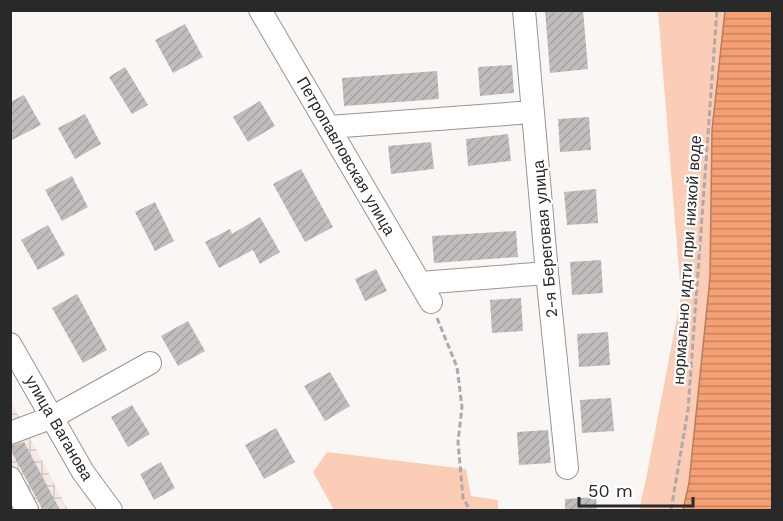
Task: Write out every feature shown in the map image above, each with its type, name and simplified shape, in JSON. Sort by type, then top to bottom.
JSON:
[{"type":"street","name":"Петропавловская улица","points":[[260,10],[425,293]]},
{"type":"street","name":"2-я Береговая улица","points":[[524,10],[567,468]]},
{"type":"street","points":[[329,127],[533,112]]},
{"type":"street","points":[[425,293],[547,273]]},
{"type":"street","name":"улица Ваганова","points":[[10,344],[83,472],[111,510]]},
{"type":"street","points":[[10,433],[53,417],[150,363]]},
{"type":"street","points":[[10,478],[27,510]]},
{"type":"path","name":"нормально идти при низкой воде","points":[[671,510],[688,410],[717,10]]},
{"type":"path","points":[[425,293],[457,367],[462,407],[458,442],[463,498],[470,510]]},
{"type":"shaded area","points":[[658,11],[725,11],[712,130],[710,278],[689,483],[683,510],[639,510],[681,296]]},
{"type":"shaded area","points":[[725,11],[772,11],[772,510],[683,510],[689,483],[710,278],[712,130]]},
{"type":"shaded area","points":[[11,402],[68,510],[11,510]]},
{"type":"shaded area","points":[[327,452],[466,469],[471,496],[498,500],[498,510],[334,510],[313,472]]},
{"type":"building","points":[[545,10],[583,10],[588,69],[550,73]]},
{"type":"building","points":[[185,24],[203,57],[173,73],[155,40]]},
{"type":"building","points":[[512,65],[514,93],[480,96],[478,67]]},
{"type":"building","points":[[125,67],[148,105],[132,114],[109,77]]},
{"type":"building","points":[[437,71],[439,99],[344,106],[342,78]]},
{"type":"building","points":[[24,95],[41,125],[10,141],[10,102]]},
{"type":"building","points":[[260,101],[275,126],[248,142],[233,117]]},
{"type":"building","points":[[85,114],[101,144],[75,159],[58,128]]},
{"type":"building","points":[[589,117],[591,150],[560,152],[558,119]]},
{"type":"building","points":[[508,134],[511,161],[468,166],[466,139]]},
{"type":"building","points":[[431,142],[434,169],[391,174],[388,146]]},
{"type":"building","points":[[301,169],[333,227],[305,242],[273,184]]},
{"type":"building","points":[[72,176],[88,207],[62,221],[45,190]]},
{"type":"building","points":[[596,189],[598,223],[567,225],[564,192]]},
{"type":"building","points":[[155,202],[174,241],[155,251],[135,212]]},
{"type":"building","points":[[260,217],[280,252],[260,264],[253,250],[219,268],[205,242],[230,229],[232,234]]},
{"type":"building","points":[[48,225],[65,255],[38,270],[21,240]]},
{"type":"building","points":[[516,231],[518,257],[434,263],[432,236]]},
{"type":"building","points":[[601,260],[603,293],[572,295],[570,262]]},
{"type":"building","points":[[376,269],[387,291],[365,301],[355,279]]},
{"type":"building","points":[[77,294],[107,350],[83,363],[52,308]]},
{"type":"building","points":[[521,298],[523,331],[492,333],[490,300]]},
{"type":"building","points":[[188,321],[205,351],[178,366],[161,336]]},
{"type":"building","points":[[608,332],[610,365],[579,367],[577,334]]},
{"type":"building","points":[[330,372],[350,406],[325,421],[304,386]]},
{"type":"building","points":[[611,398],[614,431],[582,433],[580,400]]},
{"type":"building","points":[[132,405],[150,434],[128,447],[111,417]]},
{"type":"building","points":[[276,428],[295,462],[264,479],[245,445]]},
{"type":"building","points":[[548,430],[551,463],[519,465],[517,432]]},
{"type":"building","points":[[24,442],[60,510],[43,510],[10,449],[10,446]]},
{"type":"building","points":[[161,462],[175,488],[154,500],[140,474]]},
{"type":"building","points":[[596,497],[597,510],[565,510],[565,499]]}]
